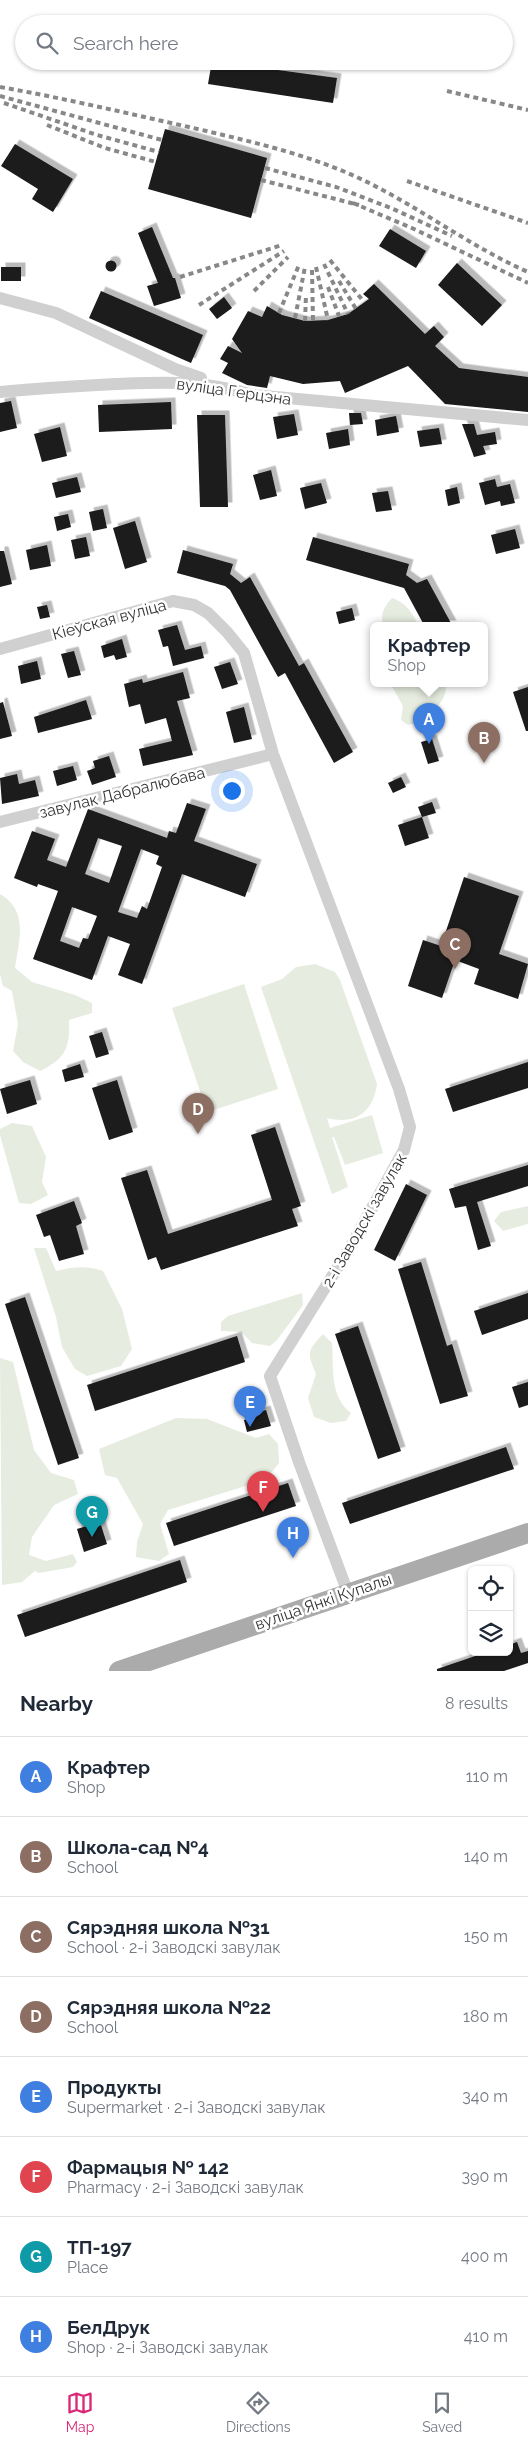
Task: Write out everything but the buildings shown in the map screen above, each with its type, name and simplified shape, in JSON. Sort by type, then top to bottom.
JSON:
[{"type":"main road","name":"вуліца Янкі Купалы","points":[[119,1671],[528,1533]]},
{"type":"street","points":[[0,298],[56,313],[175,369],[222,386]]},
{"type":"street","name":"вуліца Герцэна","points":[[0,392],[45,387],[177,382],[222,386],[253,395],[528,420]]},
{"type":"street","name":"Кіеўская вуліца","points":[[0,649],[173,601],[194,605],[217,621],[244,653],[273,754]]},
{"type":"street","name":"завулак Дабралюбава","points":[[0,822],[273,754]]},
{"type":"street","name":"2-і Заводскі завулак","points":[[273,754],[399,1089],[410,1127],[404,1150],[355,1239],[270,1376],[348,1593]]},
{"type":"shaded area","points":[[392,598],[401,602],[408,608],[416,622],[383,622],[382,616]]},
{"type":"shaded area","points":[[392,687],[446,687],[444,697],[440,703],[421,720],[408,725],[401,720],[403,706]]},
{"type":"shaded area","points":[[0,894],[9,901],[19,918],[20,937],[15,968],[32,982],[75,995],[92,1003],[92,1013],[69,1020],[69,1038],[61,1057],[40,1071],[23,1062],[13,1051],[18,1024],[12,991],[3,986],[0,974]]},
{"type":"shaded area","points":[[315,964],[335,972],[340,980],[377,1084],[375,1094],[367,1109],[354,1118],[346,1120],[327,1118],[330,1128],[372,1115],[383,1153],[345,1165],[334,1137],[332,1137],[348,1187],[332,1194],[261,987],[282,979],[296,967]]},
{"type":"shaded area","points":[[244,984],[278,1089],[207,1112],[172,1008]]},
{"type":"shaded area","points":[[12,1123],[32,1126],[46,1157],[42,1182],[48,1195],[31,1204],[19,1203],[0,1135],[0,1129]]},
{"type":"shaded area","points":[[528,1206],[528,1224],[503,1231],[494,1221],[501,1212]]},
{"type":"shaded area","points":[[34,1248],[46,1248],[56,1271],[80,1267],[103,1271],[122,1309],[132,1349],[121,1366],[87,1376],[75,1369],[62,1347],[56,1317]]},
{"type":"shaded area","points":[[302,1293],[303,1305],[277,1340],[270,1346],[252,1343],[241,1332],[221,1331],[221,1322],[228,1316]]},
{"type":"shaded area","points":[[323,1334],[332,1343],[336,1390],[344,1406],[351,1413],[346,1421],[331,1423],[314,1417],[308,1398],[316,1374],[310,1352]]},
{"type":"shaded area","points":[[0,1358],[13,1362],[34,1450],[51,1473],[74,1480],[78,1494],[54,1505],[32,1537],[29,1555],[46,1561],[73,1554],[77,1562],[73,1567],[39,1573],[35,1571],[22,1582],[2,1585]]},
{"type":"shaded area","points":[[176,1418],[207,1419],[256,1438],[269,1434],[278,1444],[279,1463],[265,1480],[168,1510],[160,1524],[169,1554],[159,1561],[136,1557],[137,1542],[143,1524],[117,1478],[105,1475],[99,1449]]},
{"type":"railway","points":[[0,87],[208,131],[265,145],[320,162],[387,192],[480,247],[528,272]]},
{"type":"railway","points":[[447,91],[528,110]]},
{"type":"railway","points":[[0,96],[162,140]]},
{"type":"railway","points":[[4,103],[97,135],[159,152]]},
{"type":"railway","points":[[47,125],[105,148],[156,162]]},
{"type":"railway","points":[[265,168],[336,187],[391,208],[452,236]]},
{"type":"railway","points":[[261,180],[359,205]]},
{"type":"railway","points":[[407,181],[528,223]]},
{"type":"railway","points":[[353,203],[414,229],[528,283]]},
{"type":"railway","points":[[180,277],[282,245]]},
{"type":"railway","points":[[199,305],[284,251]]},
{"type":"railway","points":[[254,291],[288,257]]},
{"type":"railway","points":[[330,260],[364,302]]},
{"type":"railway","points":[[324,264],[348,314]]},
{"type":"railway","points":[[279,313],[299,265]]},
{"type":"railway","points":[[295,318],[305,267]]},
{"type":"railway","points":[[316,267],[328,320]]},
{"type":"railway","points":[[312,270],[313,321]]},
{"type":"railway","points":[[339,281],[356,309]]},
{"type":"railway","points":[[328,287],[339,316]]},
{"type":"railway","points":[[305,321],[306,295]]},
{"type":"place","name":"Крафтер","points":[[429,744]]},
{"type":"place","name":"Школа-сад №4","points":[[484,763]]},
{"type":"place","name":"Сярэдняя школа №31","points":[[455,969]]},
{"type":"place","name":"Сярэдняя школа №22","points":[[198,1134]]},
{"type":"place","name":"Продукты","points":[[250,1427]]},
{"type":"place","name":"Фармацыя № 142","points":[[263,1512]]},
{"type":"place","name":"ТП-197","points":[[92,1537]]},
{"type":"place","name":"БелДрук","points":[[293,1558]]}]
